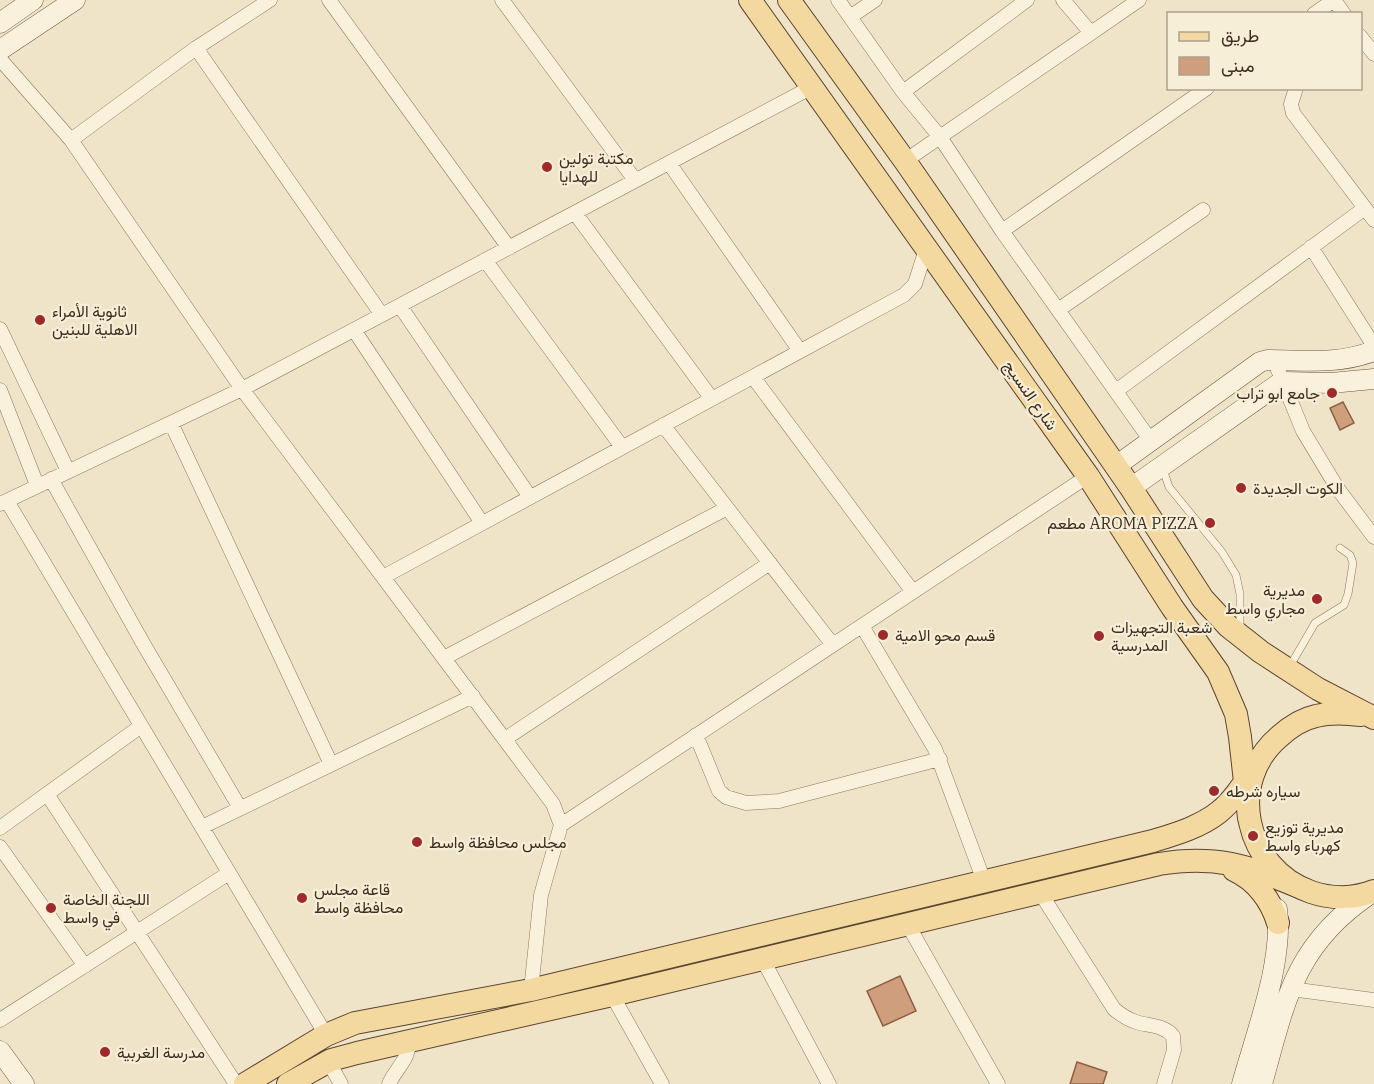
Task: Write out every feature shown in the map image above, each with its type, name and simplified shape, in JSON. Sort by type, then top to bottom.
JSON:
[{"type":"main road","name":"شارع النسيج","points":[[750,0],[1088,476],[1218,672],[1236,714],[1249,818]]},
{"type":"main road","name":"شارع النسيج","points":[[789,0],[905,161],[1116,466],[1203,599],[1240,637],[1289,672],[1374,718]]},
{"type":"main road","points":[[1289,672],[1374,702]]},
{"type":"main road","points":[[245,1084],[326,1035],[355,1023],[531,990],[1153,841],[1204,822],[1219,812],[1245,782],[1272,743],[1291,727],[1314,716],[1339,712],[1374,718]]},
{"type":"main road","points":[[1204,822],[1228,790],[1234,771],[1236,714]]},
{"type":"main road","points":[[1258,763],[1249,790],[1249,818],[1257,844],[1275,869],[1299,887]]},
{"type":"main road","points":[[1201,860],[1239,872],[1253,882],[1273,908],[1278,923]]},
{"type":"main road","points":[[288,1084],[328,1061],[382,1047],[612,996],[1159,864],[1201,860],[1240,865],[1322,896],[1347,897],[1373,892]]},
{"type":"main road","points":[[822,921],[829,943]]},
{"type":"main road","points":[[382,1017],[382,1047]]},
{"type":"street","points":[[0,23],[33,0]]},
{"type":"street","points":[[0,50],[75,0]]},
{"type":"street","points":[[71,141],[196,48],[270,0]]},
{"type":"street","points":[[329,0],[509,248]]},
{"type":"street","points":[[502,0],[635,180]]},
{"type":"street","points":[[838,0],[903,92],[940,136],[1002,231],[1151,441]]},
{"type":"street","points":[[850,17],[874,0]]},
{"type":"street","points":[[903,92],[1027,0]]},
{"type":"street","points":[[1063,0],[1091,33]]},
{"type":"street","points":[[905,161],[1139,0]]},
{"type":"street","points":[[1317,12],[1334,0]]},
{"type":"street","points":[[1362,37],[1374,54]]},
{"type":"street","points":[[196,48],[382,315]]},
{"type":"street","points":[[0,59],[71,141],[242,389],[553,804],[561,825],[541,895],[531,990]]},
{"type":"street","points":[[326,1035],[141,726],[3,503],[242,389],[812,87]]},
{"type":"street","points":[[1002,231],[1204,90]]},
{"type":"street","points":[[1295,90],[1291,104],[1293,113],[1374,220]]},
{"type":"street","points":[[669,163],[800,351]]},
{"type":"street","points":[[1116,391],[1365,208]]},
{"type":"street","points":[[1058,310],[1203,210]]},
{"type":"street","points":[[575,213],[712,399]]},
{"type":"street","points":[[1311,247],[1374,346]]},
{"type":"street","points":[[383,577],[910,290],[919,276],[926,249]]},
{"type":"street","points":[[485,260],[622,447]]},
{"type":"street","points":[[400,306],[530,497]]},
{"type":"street","points":[[0,329],[68,471]]},
{"type":"street","points":[[354,330],[482,523]]},
{"type":"street","points":[[1116,466],[1252,367],[1267,360],[1332,361],[1350,359],[1374,351]]},
{"type":"street","points":[[1274,360],[1303,431],[1317,456],[1338,489],[1374,537]]},
{"type":"street","points":[[753,377],[913,592]]},
{"type":"street","points":[[1131,488],[1283,382],[1355,382],[1374,379]]},
{"type":"street","points":[[0,390],[38,485]]},
{"type":"street","points":[[171,423],[332,764]]},
{"type":"street","points":[[663,425],[833,645]]},
{"type":"street","points":[[561,825],[1088,476]]},
{"type":"street","points":[[51,479],[144,645],[240,808]]},
{"type":"street","points":[[444,658],[727,508]]},
{"type":"street","points":[[505,739],[770,563]]},
{"type":"street","points":[[862,626],[940,759],[984,881]]},
{"type":"street","points":[[202,827],[473,696]]},
{"type":"street","points":[[0,828],[141,726]]},
{"type":"street","points":[[696,735],[719,791],[726,797],[746,803],[779,801],[940,759]]},
{"type":"street","points":[[46,794],[236,1084]]},
{"type":"street","points":[[1242,1084],[1272,978],[1277,949],[1278,923],[1275,902],[1257,844]]},
{"type":"street","points":[[0,847],[85,966]]},
{"type":"street","points":[[0,1020],[230,873]]},
{"type":"street","points":[[1262,1084],[1291,989],[1304,961],[1327,928],[1353,904],[1373,892]]},
{"type":"street","points":[[1041,894],[1114,1009],[1137,1022],[1166,1029],[1173,1036],[1174,1050],[1164,1084]]},
{"type":"street","points":[[908,925],[998,1084]]},
{"type":"street","points":[[762,958],[829,1084]]},
{"type":"street","points":[[1291,989],[1374,1000]]},
{"type":"street","points":[[612,996],[662,1084]]},
{"type":"street","points":[[389,1084],[406,1056],[409,1049],[408,1041]]},
{"type":"street","points":[[0,1052],[24,1084]]},
{"type":"street","points":[[328,1061],[341,1084]]},
{"type":"lane","points":[[1162,466],[1169,487],[1222,552],[1236,575],[1240,594],[1240,637]]},
{"type":"lane","points":[[1289,672],[1315,623],[1344,605],[1353,563],[1350,555],[1340,548]]},
{"type":"building","points":[[1343,402],[1354,423],[1340,430],[1330,408]]},
{"type":"building","points":[[900,976],[916,1011],[883,1026],[867,991]]},
{"type":"building","points":[[1077,1062],[1107,1072],[1103,1084],[1070,1084]]},
{"type":"place","name":"مكتبة تولين للهدايا","points":[[547,167]]},
{"type":"place","name":"ثانوية الأمراء الاهلية للبنين","points":[[40,320]]},
{"type":"place","name":"جامع ابو تراب","points":[[1332,393]]},
{"type":"place","name":"الكوت الجديدة","points":[[1241,488]]},
{"type":"place","name":"مطعم AROMA PIZZA","points":[[1210,523]]},
{"type":"place","name":"مديرية مجاري واسط","points":[[1317,599]]},
{"type":"place","name":"قسم محو الامية","points":[[883,635]]},
{"type":"place","name":"شعبة التجهيزات المدرسية","points":[[1099,636]]},
{"type":"place","name":"سياره شرطه","points":[[1214,791]]},
{"type":"place","name":"مديرية توزيع كهرباء واسط","points":[[1253,836]]},
{"type":"place","name":"مجلس محافظة واسط","points":[[417,842]]},
{"type":"place","name":"قاعة مجلس محافظة واسط","points":[[302,898]]},
{"type":"place","name":"اللجنة الخاصة في واسط","points":[[51,908]]},
{"type":"place","name":"مدرسة الغربية","points":[[105,1052]]}]
